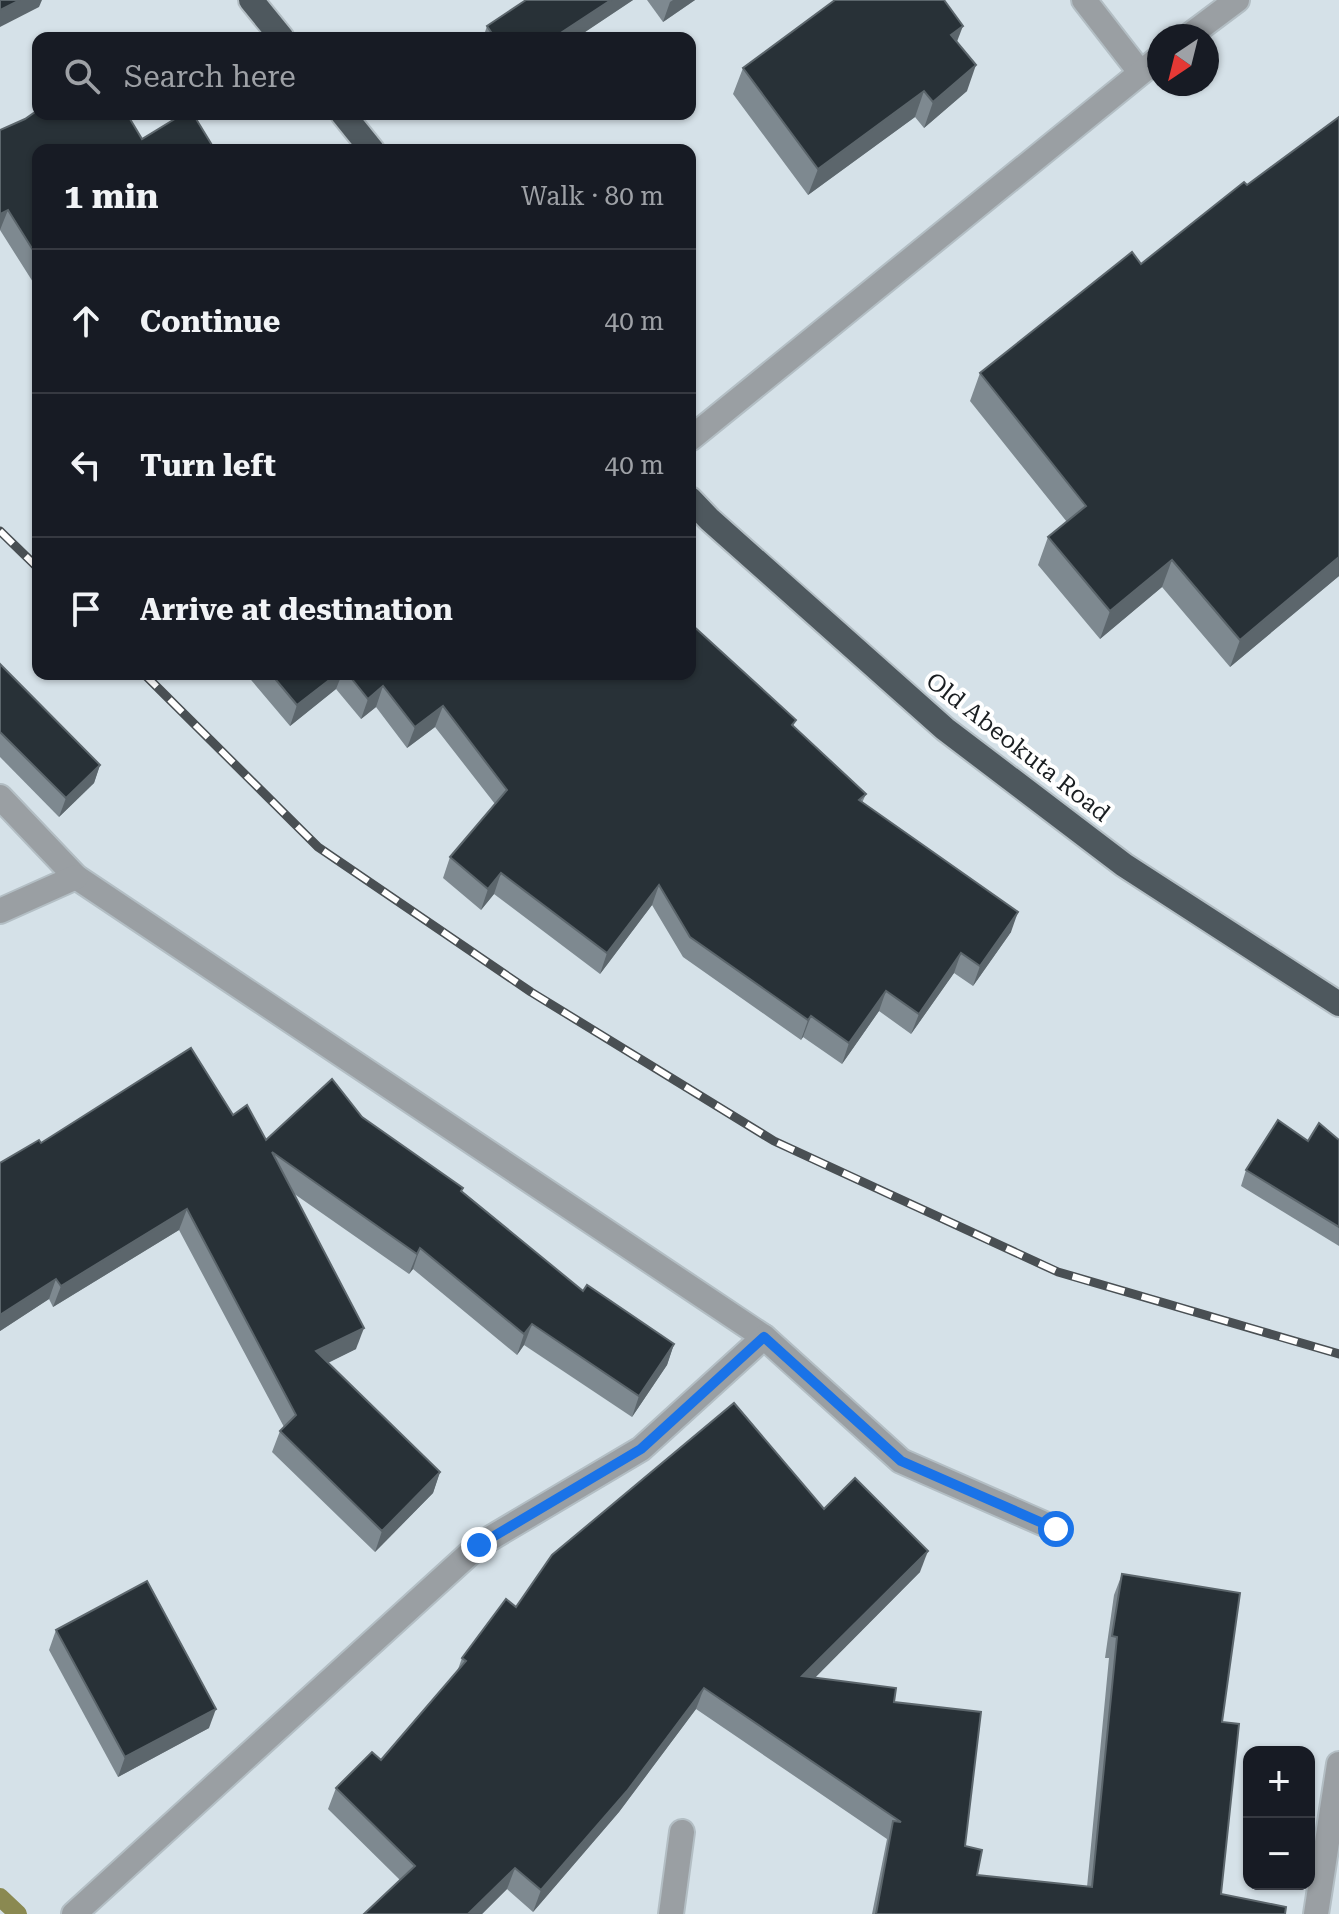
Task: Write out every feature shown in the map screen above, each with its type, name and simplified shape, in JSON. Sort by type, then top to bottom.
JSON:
[{"type":"highway","points":[[251,0],[277,32]]},
{"type":"highway","points":[[348,120],[367,144]]},
{"type":"highway","name":"Old Abeokuta Road","points":[[696,505],[945,729],[1124,865],[1339,1004]]},
{"type":"street","points":[[1084,0],[1147,62]]},
{"type":"street","points":[[1205,24],[1237,0]]},
{"type":"street","points":[[696,434],[1147,67]]},
{"type":"street","points":[[0,797],[76,877],[764,1337],[901,1461],[1056,1529]]},
{"type":"street","points":[[0,911],[76,877]]},
{"type":"street","points":[[74,1914],[479,1545],[641,1449],[764,1337]]},
{"type":"street","points":[[1316,1914],[1339,1764]]},
{"type":"street","points":[[671,1914],[682,1832]]},
{"type":"building","points":[[0,0],[20,0],[0,10]]},
{"type":"building","points":[[526,0],[611,0],[562,32],[491,32],[487,26]]},
{"type":"building","points":[[835,0],[944,0],[963,26],[951,35],[976,65],[933,102],[924,91],[818,169],[743,68]]},
{"type":"building","points":[[32,114],[32,120],[131,120],[142,139],[173,120],[197,120],[211,144],[32,144],[32,248],[8,210],[0,214],[0,130]]},
{"type":"building","points":[[1339,117],[1339,557],[1240,640],[1172,560],[1110,611],[1048,537],[1086,506],[980,373],[1132,252],[1141,264],[1244,182],[1247,185]]},
{"type":"building","points":[[696,628],[796,720],[792,725],[866,794],[859,800],[1018,912],[980,966],[961,953],[919,1014],[886,991],[849,1043],[811,1016],[808,1020],[690,937],[659,885],[607,953],[501,873],[488,889],[450,857],[507,790],[443,706],[415,727],[383,686],[368,699],[353,680],[696,680]]},
{"type":"building","points":[[0,664],[100,765],[66,798],[0,732]]},
{"type":"building","points":[[276,680],[329,680],[297,705]]},
{"type":"building","points":[[191,1048],[233,1115],[247,1105],[266,1140],[332,1079],[362,1117],[463,1188],[461,1191],[583,1291],[587,1285],[674,1344],[639,1396],[532,1324],[524,1334],[420,1248],[417,1254],[272,1152],[364,1328],[316,1351],[440,1472],[382,1531],[280,1431],[296,1415],[187,1209],[61,1286],[56,1279],[0,1315],[0,1163],[39,1140],[41,1143]]},
{"type":"building","points":[[1278,1120],[1308,1141],[1319,1123],[1339,1140],[1339,1227],[1246,1170]]},
{"type":"building","points":[[734,1403],[824,1509],[855,1478],[928,1551],[802,1676],[896,1688],[894,1702],[981,1712],[965,1846],[982,1850],[977,1875],[1092,1887],[1117,1637],[1112,1636],[1122,1574],[1240,1593],[1222,1722],[1239,1724],[1221,1894],[1286,1907],[1285,1914],[876,1914],[893,1821],[901,1822],[704,1688],[627,1791],[541,1890],[515,1868],[468,1914],[364,1914],[415,1866],[336,1788],[372,1752],[381,1760],[466,1661],[462,1658],[506,1599],[516,1607],[552,1555]]},
{"type":"building","points":[[147,1581],[216,1709],[125,1757],[56,1630]]},
{"type":"waterway","points":[[0,1897],[18,1914]]},
{"type":"railway","points":[[0,531],[32,562]]},
{"type":"railway","points":[[150,680],[318,847],[531,992],[774,1141],[1058,1272],[1339,1354]]},
{"type":"route","points":[[479,1545],[641,1449],[764,1337],[901,1461],[1056,1529]]}]
